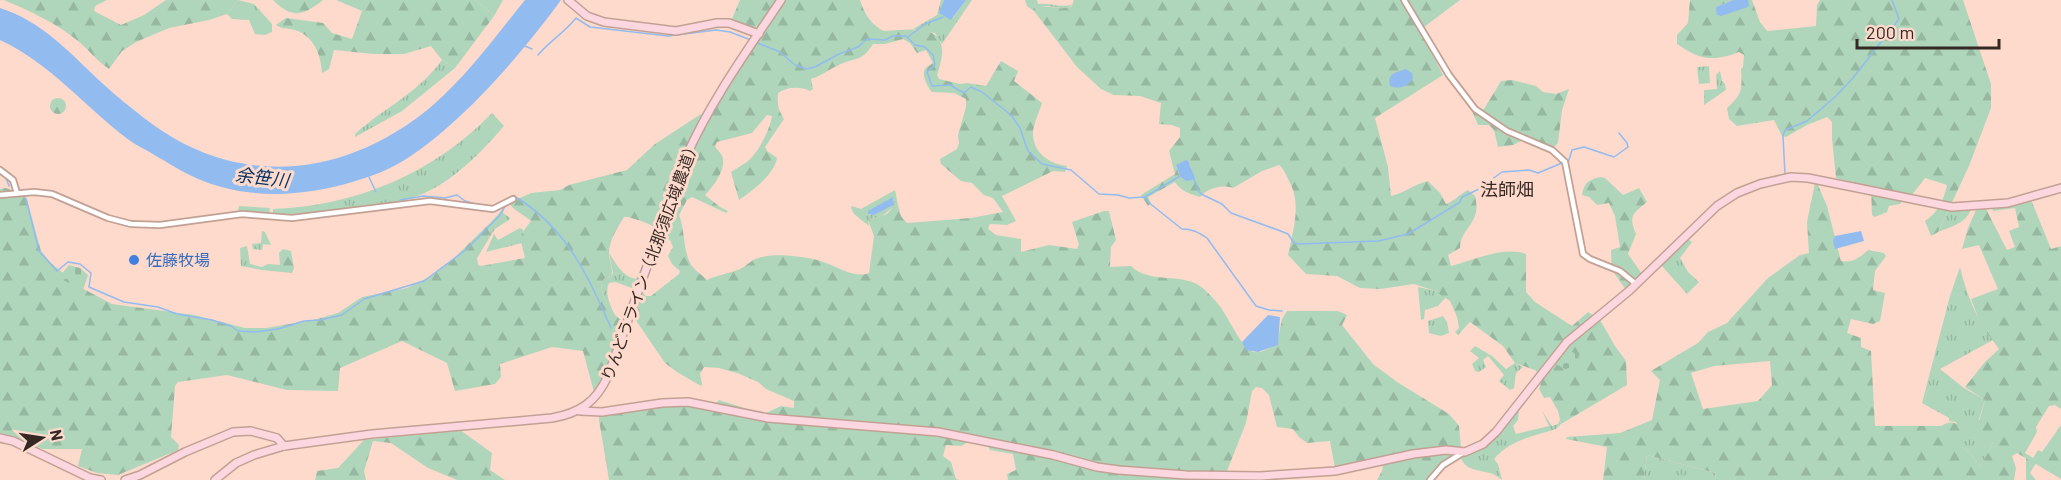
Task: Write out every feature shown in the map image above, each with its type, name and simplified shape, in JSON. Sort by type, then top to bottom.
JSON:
[{"type":"street","points":[[568,0],[592,19],[604,22],[676,31],[729,22],[759,34]]},
{"type":"street","name":"りんどうライン（北那須広域農道）","points":[[580,411],[596,396],[608,376],[695,137],[707,114],[781,0]]},
{"type":"street","points":[[1404,0],[1449,75],[1475,109],[1507,132],[1552,150],[1565,162],[1583,254],[1620,271],[1636,284]]},
{"type":"street","points":[[0,170],[13,180],[17,194]]},
{"type":"street","points":[[1430,480],[1443,465],[1488,440],[1561,349],[1636,284],[1724,201],[1746,189],[1791,177],[1821,179],[1952,207],[2008,203],[2061,188]]},
{"type":"street","points":[[0,195],[34,192],[51,194],[108,218],[146,225],[169,225],[242,214],[292,218],[430,201],[493,209],[513,199]]},
{"type":"street","points":[[215,480],[236,464],[254,455],[284,446],[372,434],[552,418],[580,411],[602,412],[662,403],[688,402],[768,418],[938,432],[1097,467],[1186,475],[1260,476],[1335,471],[1413,454],[1446,450],[1465,452]]},
{"type":"street","points":[[125,480],[233,432],[251,432],[277,438],[284,446]]},
{"type":"street","points":[[0,438],[13,441],[90,478],[101,480]]},
{"type":"green space","points":[[4,0],[107,0],[95,6],[94,11],[121,25],[144,15],[166,0],[238,0],[227,14],[169,28],[136,42],[122,51],[109,69],[61,29]]},
{"type":"green space","points":[[238,0],[254,4],[272,24],[272,32],[265,35],[255,34],[249,20],[232,19],[227,14]]},
{"type":"green space","points":[[273,0],[323,0],[303,12],[292,13]]},
{"type":"green space","points":[[336,0],[475,0],[494,16],[455,68],[442,60],[431,46],[404,54],[334,50],[329,69],[322,73],[318,53],[312,41],[302,33],[276,25],[286,18],[323,23],[332,33],[352,39],[362,11]]},
{"type":"green space","points":[[475,0],[503,0],[494,16]]},
{"type":"green space","points":[[740,0],[860,0],[869,18],[884,31],[922,30],[938,38],[942,46],[937,75],[939,79],[960,84],[986,86],[1001,61],[1018,71],[1014,81],[1042,103],[1033,132],[1034,143],[1040,153],[1050,161],[1067,166],[1065,172],[1053,171],[1002,196],[1016,221],[1007,225],[990,224],[988,229],[996,235],[1021,239],[1021,252],[1049,245],[1077,249],[1079,245],[1072,222],[1109,211],[1116,240],[1111,247],[1110,267],[1131,266],[1148,275],[1187,280],[1196,284],[1217,303],[1243,343],[1254,352],[1277,344],[1282,319],[1287,311],[1338,311],[1347,315],[1342,325],[1373,364],[1397,382],[1449,414],[1459,426],[1461,448],[1455,456],[1436,468],[1428,480],[1377,480],[1383,464],[1378,460],[1335,468],[1330,441],[1307,443],[1293,429],[1277,427],[1269,395],[1262,388],[1256,387],[1252,391],[1246,423],[1227,471],[1227,478],[1273,478],[1274,480],[1008,480],[1007,474],[1016,470],[1013,454],[990,450],[986,443],[970,441],[961,446],[946,445],[943,456],[951,462],[956,479],[959,480],[609,480],[599,416],[607,414],[616,406],[691,399],[714,405],[719,400],[766,413],[781,406],[794,408],[794,401],[737,373],[704,367],[700,374],[701,386],[665,363],[635,319],[642,292],[646,296],[651,296],[680,271],[672,264],[668,256],[673,247],[670,240],[663,238],[653,226],[628,217],[624,217],[610,243],[611,277],[604,279],[601,284],[608,306],[624,322],[604,380],[594,392],[583,351],[552,347],[500,364],[501,377],[495,384],[455,391],[447,363],[402,341],[340,368],[338,391],[287,390],[227,375],[178,382],[175,386],[171,437],[179,445],[178,450],[118,475],[97,473],[78,466],[82,449],[43,449],[0,434],[0,189],[6,188],[26,196],[41,251],[51,263],[80,287],[112,304],[194,315],[245,328],[266,328],[313,320],[338,313],[362,297],[407,288],[429,277],[452,260],[491,222],[488,240],[477,258],[478,265],[525,258],[521,238],[523,231],[531,221],[509,203],[531,193],[560,190],[569,185],[627,170],[655,144],[701,114],[710,112],[763,22],[754,28],[732,19]],"holes":[[[903,39],[910,43],[917,53],[926,50],[933,63],[924,72],[924,78],[932,92],[954,93],[966,99],[957,149],[940,159],[941,164],[961,181],[972,183],[984,195],[993,198],[1003,212],[971,218],[907,223],[901,216],[898,205],[893,207],[887,214],[868,220],[874,236],[869,273],[862,275],[820,261],[786,255],[758,258],[738,270],[707,280],[695,270],[688,258],[679,215],[687,200],[692,197],[726,213],[728,211],[705,195],[722,170],[723,159],[715,146],[717,142],[752,133],[767,115],[772,116],[766,134],[756,152],[748,161],[731,172],[739,200],[762,182],[775,164],[777,158],[765,147],[784,119],[778,106],[778,93],[794,88],[810,91],[813,89],[811,79],[861,57],[873,44],[885,44]]]},
{"type":"green space","points":[[941,0],[944,0],[940,13],[953,18],[966,0],[972,0],[942,44],[935,33],[913,29],[937,15]]},
{"type":"green space","points":[[1025,0],[1037,0],[1038,4],[1060,6],[1073,4],[1073,0],[1075,3],[1066,9],[1047,6],[1034,8],[1034,11],[1027,6]]},
{"type":"green space","points":[[1074,0],[1460,0],[1420,30],[1443,75],[1375,118],[1388,167],[1391,196],[1428,181],[1440,193],[1446,204],[1468,190],[1475,196],[1476,213],[1461,241],[1460,248],[1448,255],[1451,266],[1498,253],[1526,254],[1526,292],[1535,302],[1572,326],[1588,312],[1600,320],[1626,361],[1627,385],[1561,424],[1558,411],[1550,397],[1544,398],[1539,389],[1543,377],[1535,370],[1515,363],[1503,346],[1470,322],[1458,335],[1455,332],[1459,328],[1457,317],[1450,301],[1435,291],[1414,284],[1380,289],[1360,288],[1337,276],[1306,274],[1288,255],[1296,208],[1293,190],[1284,170],[1279,165],[1262,171],[1233,188],[1224,186],[1215,188],[1200,197],[1185,191],[1175,182],[1148,197],[1151,203],[1148,206],[1141,195],[1175,174],[1169,151],[1180,137],[1180,128],[1159,124],[1161,103],[1140,96],[1114,95],[1101,89],[1077,67],[1033,8],[1072,6]],"holes":[[[1176,165],[1190,165],[1191,169],[1184,179],[1179,174]]]},
{"type":"green space","points":[[1690,0],[1733,0],[1716,7],[1748,7],[1748,0],[1752,0],[1760,22],[1767,31],[1816,26],[1817,5],[1820,0],[1963,0],[1991,84],[1991,108],[1969,166],[1938,232],[1931,236],[1925,221],[1940,205],[1947,185],[1925,178],[1911,196],[1900,204],[1889,206],[1887,212],[1875,217],[1872,215],[1871,187],[1836,178],[1832,122],[1827,117],[1786,137],[1782,136],[1774,120],[1737,126],[1729,119],[1727,108],[1740,91],[1744,55],[1739,52],[1707,58],[1677,44],[1677,35],[1688,23]]},
{"type":"green space","points":[[442,60],[455,68],[402,111],[355,137],[355,134],[366,124],[422,82]]},
{"type":"green space","points":[[1709,66],[1710,83],[1699,84],[1697,67]]},
{"type":"green space","points":[[1720,71],[1726,90],[1704,105],[1704,90],[1717,89],[1716,75]]},
{"type":"green space","points":[[1512,80],[1536,86],[1543,92],[1556,94],[1569,89],[1562,110],[1558,143],[1554,147],[1525,139],[1513,145],[1498,147],[1494,130],[1489,125],[1478,125],[1472,111],[1484,109],[1501,81]]},
{"type":"green space","points":[[55,98],[61,98],[66,106],[64,112],[55,114],[50,109],[50,103]]},
{"type":"green space","points":[[492,113],[504,126],[483,149],[448,180],[421,195],[374,206],[299,215],[273,215],[273,209],[334,201],[392,182],[445,153]]},
{"type":"green space","points":[[1601,177],[1623,195],[1639,188],[1647,202],[1633,215],[1632,223],[1636,234],[1628,254],[1642,274],[1626,290],[1612,270],[1611,250],[1620,247],[1615,216],[1609,203],[1597,205],[1589,197],[1582,195],[1588,182]]},
{"type":"green space","points":[[1815,183],[1817,183],[1827,206],[1841,261],[1856,259],[1868,250],[1884,253],[1886,256],[1875,271],[1873,290],[1885,293],[1880,321],[1873,324],[1851,319],[1847,333],[1861,338],[1861,347],[1871,351],[1875,426],[1941,426],[1950,422],[1955,423],[1964,429],[1962,447],[1970,453],[1980,467],[1993,443],[1977,429],[1985,400],[1965,387],[1999,349],[1981,325],[1971,299],[1998,289],[1979,245],[1962,249],[1976,210],[1986,209],[2007,250],[2015,247],[2009,231],[2019,227],[2015,208],[1993,211],[1992,207],[2027,200],[2032,202],[2051,249],[2061,246],[2061,409],[2055,405],[2049,406],[2036,427],[2037,432],[2025,453],[2033,458],[2038,450],[2042,452],[2061,425],[2061,479],[2017,453],[2012,456],[2016,468],[2014,480],[1715,480],[1716,473],[1647,455],[1644,480],[1603,480],[1607,447],[1566,439],[1567,437],[1620,433],[1652,420],[1660,380],[1651,371],[1698,343],[1708,332],[1727,323],[1768,278],[1800,255],[1809,253],[1807,222]],"holes":[[[1770,361],[1772,385],[1758,401],[1703,409],[1691,373],[1714,366]]]},
{"type":"green space","points":[[895,190],[898,205],[884,215],[868,220],[869,226],[854,214],[851,208],[852,206],[861,209]],"holes":[[[893,197],[894,203],[874,215],[868,214]]]},
{"type":"green space","points":[[239,206],[270,208],[269,215],[238,212]]},
{"type":"green space","points":[[504,208],[503,213],[510,219],[495,229],[488,240],[491,222]]},
{"type":"green space","points":[[1971,208],[1962,221],[1938,232],[1949,209]]},
{"type":"green space","points":[[520,228],[523,230],[522,243],[486,252],[494,234],[498,240]]},
{"type":"green space","points":[[262,231],[265,232],[271,245],[263,244],[262,250],[253,249],[252,244],[261,243]]},
{"type":"green space","points":[[1688,239],[1692,242],[1680,258],[1688,272],[1699,282],[1687,294],[1661,265]]},
{"type":"green space","points":[[247,246],[250,264],[262,267],[262,270],[241,266],[240,248]]},
{"type":"green space","points":[[283,249],[291,251],[294,268],[292,273],[262,270],[262,267],[268,264],[280,265],[279,253]]},
{"type":"green space","points":[[609,253],[624,273],[636,279],[645,260],[635,289],[615,282],[609,283],[608,296],[616,317],[606,302],[601,283],[613,273]]},
{"type":"green space","points":[[69,265],[80,268],[88,275],[83,290],[63,280],[60,276]]},
{"type":"green space","points":[[1960,267],[1972,305],[1993,340],[1940,369],[1964,388],[1985,400],[1979,419],[1993,443],[1980,467],[1970,453],[1962,447],[1956,422],[1949,421],[1949,418],[1922,403],[1950,296]]},
{"type":"green space","points":[[1418,287],[1435,291],[1446,297],[1438,306],[1425,310],[1424,319],[1421,320]]},
{"type":"green space","points":[[1443,316],[1449,333],[1441,336],[1429,333],[1428,321]]},
{"type":"green space","points":[[1475,346],[1492,356],[1506,369],[1515,363],[1523,367],[1516,373],[1514,388],[1510,390],[1499,381],[1504,375],[1488,356],[1483,360],[1486,367],[1479,372],[1475,371],[1472,364],[1479,358],[1470,351]]},
{"type":"green space","points":[[1570,350],[1579,357],[1574,367],[1565,369],[1556,364]]},
{"type":"green space","points":[[1518,408],[1518,420],[1513,426],[1516,434],[1549,426],[1542,411],[1552,426],[1558,424],[1560,420],[1561,424],[1556,429],[1515,443],[1500,453],[1494,459],[1498,464],[1502,480],[1466,465],[1461,458],[1480,448]]},
{"type":"green space","points":[[460,430],[492,453],[490,470],[505,480],[457,480],[428,468],[391,443],[373,441],[364,471],[366,480],[315,480],[317,471],[338,468],[364,440]]},
{"type":"green space","points":[[1647,455],[1716,473],[1715,480],[1644,480]]},
{"type":"green space","points":[[2026,457],[2036,463],[2030,473],[2036,480],[2026,480]]},
{"type":"water","name":"余笹川","points":[[525,0],[561,0],[505,69],[460,116],[436,137],[413,155],[376,174],[333,187],[294,193],[254,193],[234,190],[186,173],[129,140],[51,73],[0,40],[0,8],[43,30],[128,105],[179,141],[216,157],[253,165],[290,166],[327,161],[363,149],[398,130],[432,106],[481,55]]},
{"type":"water","points":[[944,0],[966,0],[951,20],[939,13]]},
{"type":"water","points":[[1733,0],[1748,0],[1749,5],[1721,16],[1717,15],[1716,7]]},
{"type":"water","points":[[1406,69],[1412,73],[1413,79],[1400,87],[1390,86],[1391,76]]},
{"type":"water","points":[[1186,160],[1195,178],[1193,180],[1186,181],[1180,176],[1176,165]]},
{"type":"water","points":[[893,197],[894,204],[874,215],[868,214],[868,211]]},
{"type":"water","points":[[1861,231],[1864,241],[1835,249],[1833,240],[1835,236]]},
{"type":"water","points":[[1268,315],[1280,317],[1278,345],[1258,352],[1246,350],[1242,342]]},
{"type":"waterway","points":[[1785,174],[1783,136],[1785,130],[1807,121],[1853,78],[1899,19],[1892,0]]},
{"type":"waterway","points":[[908,37],[925,24],[943,17]]},
{"type":"waterway","points":[[538,55],[576,18],[590,27],[668,36],[716,30],[730,32],[751,40]]},
{"type":"waterway","points":[[755,42],[780,52],[795,65],[806,69],[858,47],[867,39],[885,40],[893,36],[906,36],[915,45],[925,47],[933,55],[935,65],[927,72],[932,86],[950,85],[964,93],[971,87],[982,92],[1011,115],[1020,128],[1028,151],[1042,164],[1071,170],[1099,194],[1129,198],[1144,197],[1182,229],[1195,231],[1207,238],[1256,306],[1282,311]]},
{"type":"waterway","points":[[525,46],[532,49]]},
{"type":"waterway","points":[[1194,179],[1201,194],[1222,204],[1231,213],[1288,234],[1294,243],[1378,241],[1408,234],[1460,202],[1462,197],[1477,190],[1502,172],[1529,170],[1538,173],[1569,160],[1572,150],[1584,147],[1614,157],[1628,147],[1619,133]]},
{"type":"waterway","points":[[0,174],[6,178],[9,186]]},
{"type":"waterway","points":[[1145,197],[1180,176]]},
{"type":"waterway","points":[[369,177],[376,192]]},
{"type":"waterway","points":[[400,200],[423,196],[445,198],[457,195],[465,201],[479,205]]},
{"type":"waterway","points":[[506,200],[514,196],[532,208],[561,237],[573,253],[593,289],[611,328]]},
{"type":"waterway","points":[[26,199],[39,251],[57,271],[68,262],[80,264],[91,273],[89,287],[124,302],[158,307],[177,314],[212,320],[231,326],[238,331],[255,332],[342,315],[364,299],[424,281],[467,249],[499,216],[506,205]]},
{"type":"place","name":"佐藤牧場","points":[[134,260]]},
{"type":"district","name":"法師畑","points":[[1507,190]]}]
